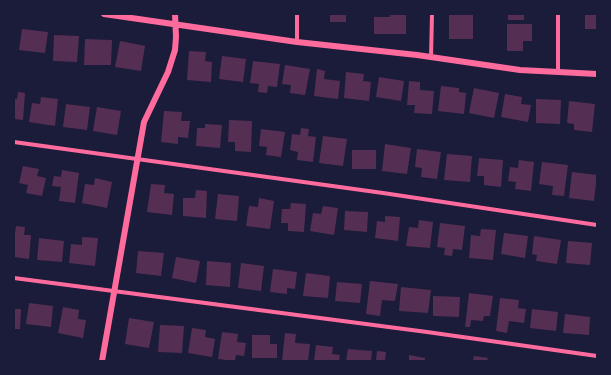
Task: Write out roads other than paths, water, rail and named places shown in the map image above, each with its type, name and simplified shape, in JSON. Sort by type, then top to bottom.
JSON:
[{"type":"street","points":[[104,14],[297,42],[520,70],[597,74]]},
{"type":"street","points":[[102,361],[144,122],[168,72],[176,36],[175,14]]},
{"type":"street","points":[[297,14],[297,42]]},
{"type":"street","points":[[431,58],[432,14]]},
{"type":"street","points":[[558,14],[558,72]]},
{"type":"street","points":[[14,142],[383,193],[597,225]]},
{"type":"street","points":[[14,278],[427,332],[597,356]]}]
